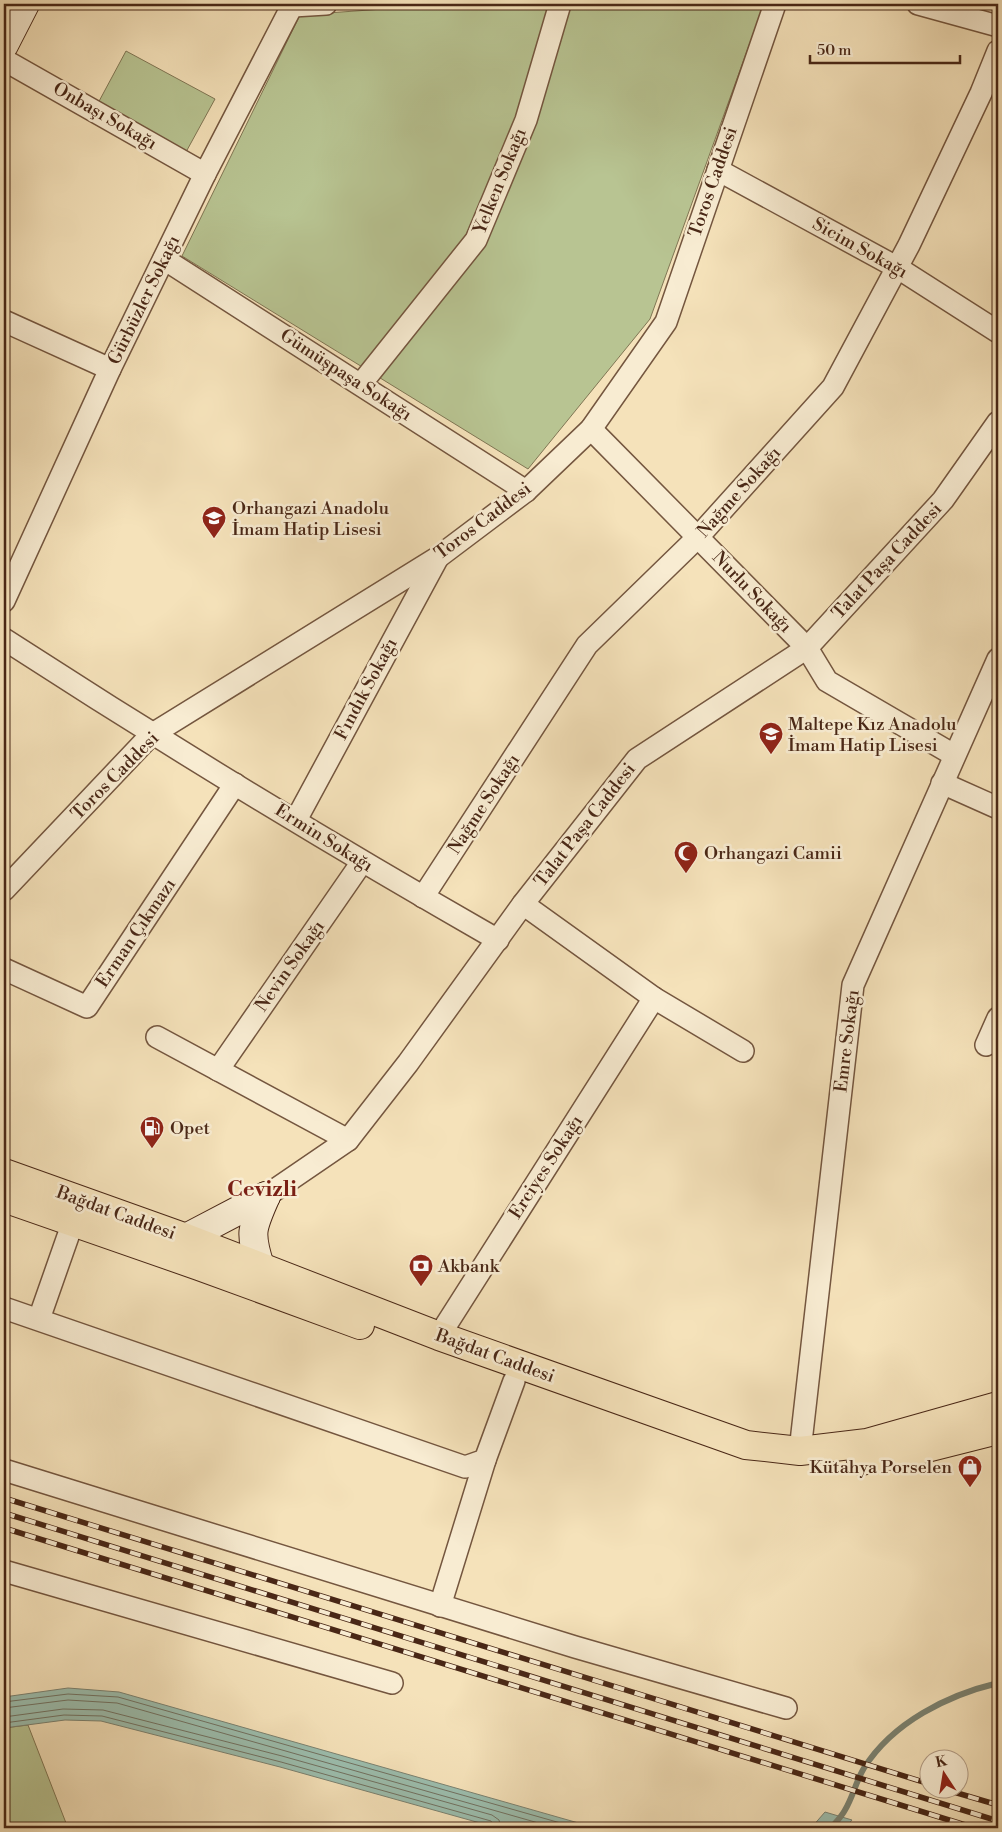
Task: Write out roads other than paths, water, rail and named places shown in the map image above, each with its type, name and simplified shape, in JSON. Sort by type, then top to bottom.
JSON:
[{"type":"main road","name":"Bağdat Caddesi","points":[[4,1173],[186,1238],[439,1336],[732,1441],[767,1448],[800,1451],[867,1443],[998,1406]]},
{"type":"main road","name":"Bağdat Caddesi","points":[[4,1198],[734,1460],[786,1468],[847,1464],[911,1452],[998,1430]]},
{"type":"street","points":[[4,45],[25,4]]},
{"type":"street","points":[[293,5],[326,4]]},
{"type":"street","name":"Yelken Sokağı","points":[[361,384],[476,240],[526,120],[560,4]]},
{"type":"street","name":"Toros Caddesi","points":[[4,890],[152,735],[437,558],[526,491],[591,429],[666,322],[775,4]]},
{"type":"street","points":[[918,4],[998,26]]},
{"type":"street","name":"Gürbüzler Sokağı","points":[[4,601],[110,369],[205,174],[293,5]]},
{"type":"street","name":"Nağme Sokağı","points":[[423,897],[587,645],[698,537],[834,387],[898,268],[981,93],[998,51]]},
{"type":"street","name":"Onbaşı Sokağı","points":[[4,60],[205,174]]},
{"type":"street","name":"Sicim Sokağı","points":[[718,170],[898,268],[998,332]]},
{"type":"street","name":"Gümüşpaşa Sokağı","points":[[164,260],[526,491]]},
{"type":"street","points":[[4,321],[110,369]]},
{"type":"street","name":"Talat Paşa Caddesi","points":[[186,1238],[266,1196],[348,1140],[408,1063],[523,904],[637,759],[806,648],[943,500],[998,422]]},
{"type":"street","name":"Nurlu Sokağı","points":[[591,429],[806,648],[827,681],[954,755]]},
{"type":"street","name":"Fındık Sokağı","points":[[296,820],[437,558]]},
{"type":"street","name":"Ermin Sokağı","points":[[4,640],[152,735],[296,820],[362,862],[498,940]]},
{"type":"street","name":"Emre Sokağı","points":[[800,1451],[853,985],[998,659]]},
{"type":"street","name":"Erman Çıkmazı","points":[[4,969],[87,1007],[235,784]]},
{"type":"street","points":[[942,784],[998,808]]},
{"type":"street","name":"Nevin Sokağı","points":[[218,1070],[362,862]]},
{"type":"street","points":[[523,904],[654,998],[743,1051]]},
{"type":"street","name":"Erciyes Sokağı","points":[[439,1336],[654,998]]},
{"type":"street","points":[[986,1045],[998,1018]]},
{"type":"street","points":[[157,1037],[348,1140]]},
{"type":"street","points":[[260,1266],[252,1240],[254,1224],[266,1196]]},
{"type":"street","points":[[39,1319],[73,1222]]},
{"type":"street","points":[[4,1308],[441,1461],[465,1467],[485,1460]]},
{"type":"street","points":[[440,1606],[485,1460],[514,1381]]},
{"type":"street","points":[[4,1470],[440,1606],[786,1708]]},
{"type":"street","points":[[4,1571],[392,1683]]},
{"type":"water","points":[[68,1688],[119,1692],[596,1828],[498,1828],[280,1767],[101,1721],[65,1720],[4,1728],[4,1697]]},
{"type":"water","points":[[825,1812],[852,1820],[845,1828],[811,1828]]},
{"type":"waterway","points":[[831,1828],[848,1805],[864,1768],[890,1737],[906,1724],[941,1703],[979,1688],[998,1683]]},
{"type":"railway","points":[[4,1498],[920,1781]]},
{"type":"railway","points":[[4,1513],[998,1821]]},
{"type":"railway","points":[[4,1528],[975,1828]]},
{"type":"railway","points":[[970,1797],[998,1805]]},
{"type":"place","name":"Orhangazi Anadolu İmam Hatip Lisesi","points":[[214,539]]},
{"type":"place","name":"Maltepe Kız Anadolu İmam Hatip Lisesi","points":[[771,755]]},
{"type":"place","name":"Orhangazi Camii","points":[[686,874]]},
{"type":"place","name":"Opet","points":[[152,1149]]},
{"type":"place","name":"Akbank","points":[[421,1287]]},
{"type":"place","name":"Kütahya Porselen","points":[[970,1488]]},
{"type":"district","name":"Cevizli","points":[[262,1189]]}]
